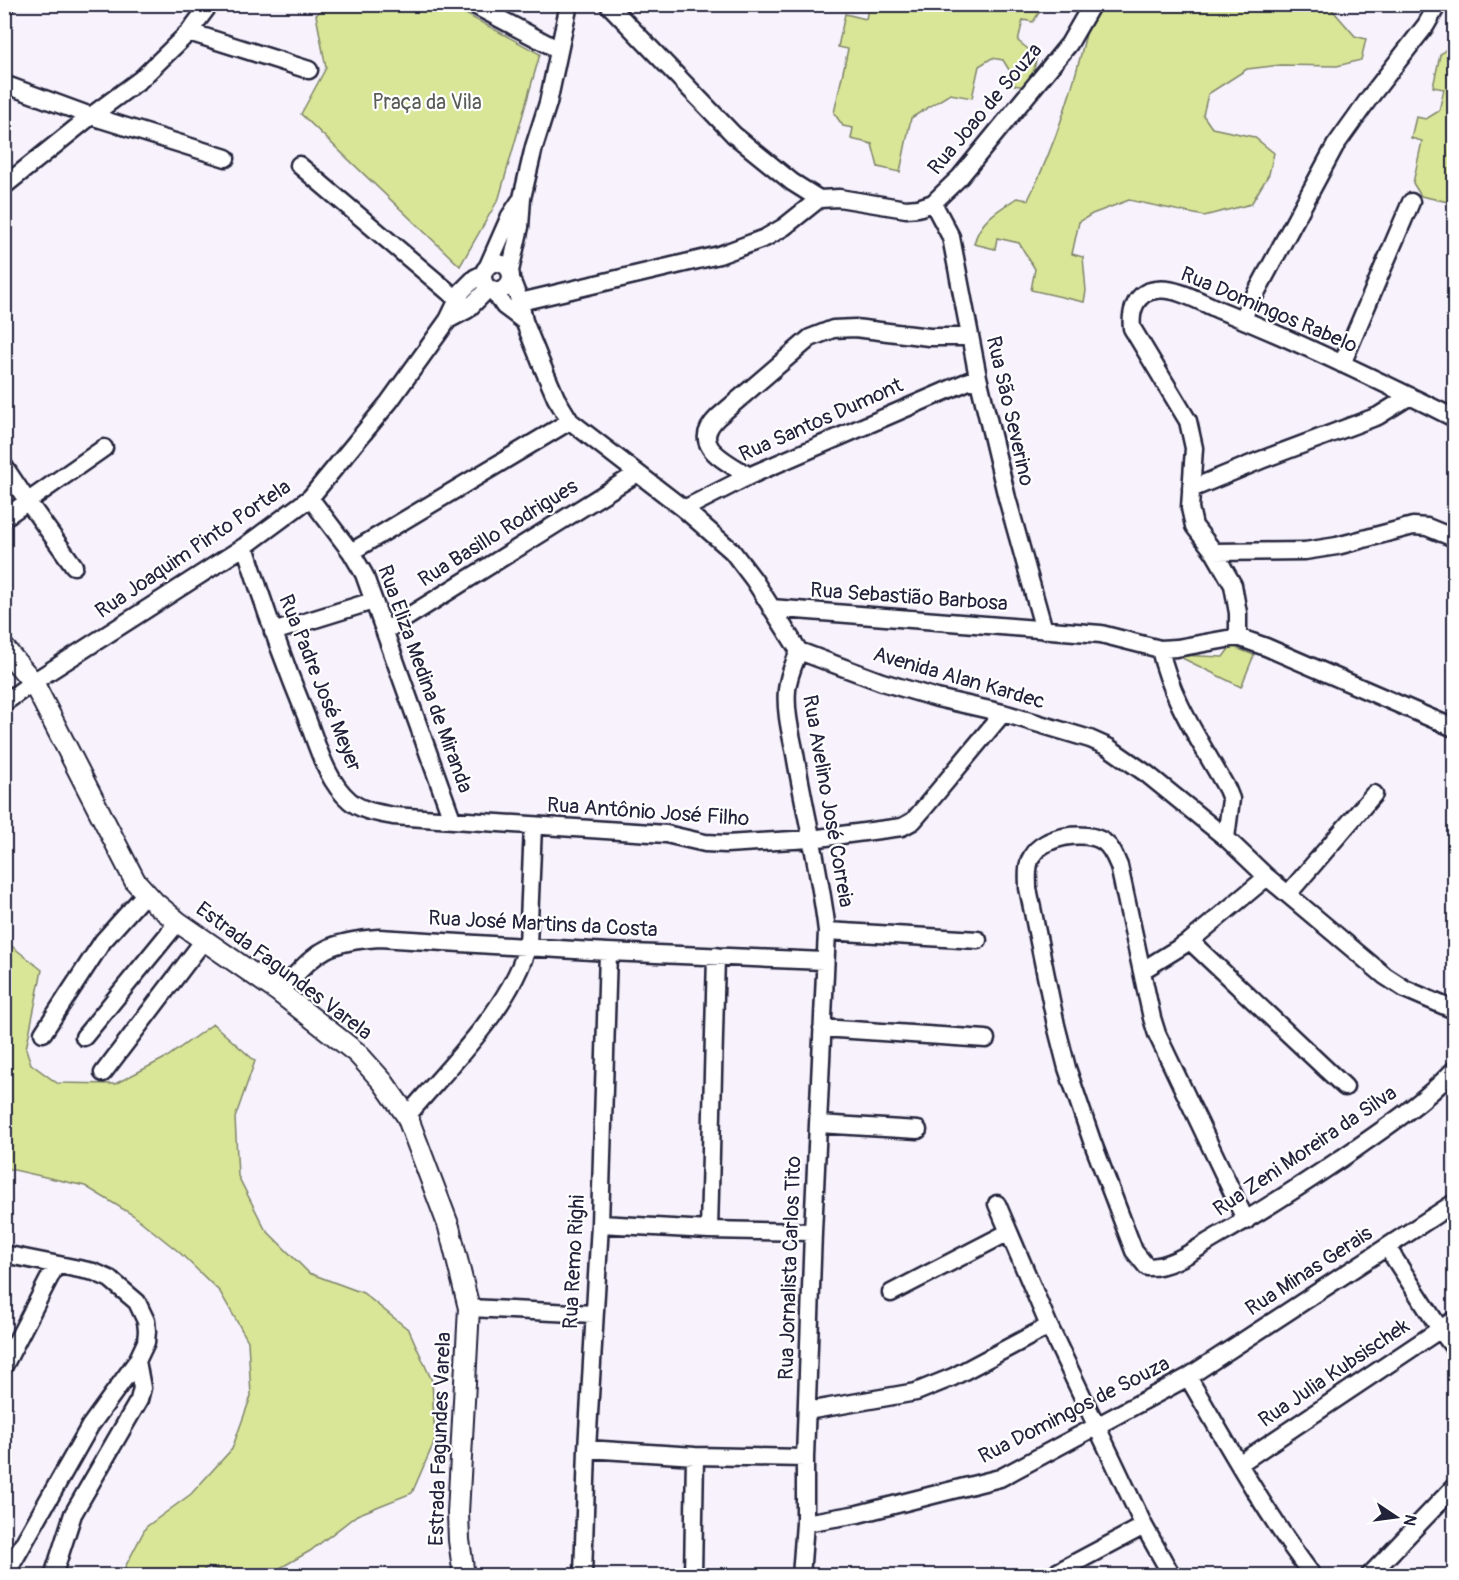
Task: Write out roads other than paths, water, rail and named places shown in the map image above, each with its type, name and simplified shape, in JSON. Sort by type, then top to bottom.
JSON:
[{"type":"street","points":[[4,186],[141,79],[189,32],[210,4]]},
{"type":"street","points":[[472,4],[558,50]]},
{"type":"street","points":[[488,280],[502,290],[506,287],[510,275],[520,227],[522,198],[534,147],[548,103],[569,4]]},
{"type":"street","points":[[520,302],[719,255],[765,238],[819,199],[774,169],[734,135],[608,4]]},
{"type":"street","name":"Rua Joao de Souza","points":[[819,199],[839,198],[906,209],[933,203],[960,177],[1069,44],[1092,4]]},
{"type":"street","points":[[1242,319],[1335,146],[1426,25],[1438,4]]},
{"type":"street","points":[[189,32],[309,70]]},
{"type":"street","points":[[4,84],[91,116],[226,158]]},
{"type":"street","points":[[299,165],[457,299]]},
{"type":"street","points":[[488,280],[510,216],[522,198]]},
{"type":"street","points":[[1342,364],[1412,202]]},
{"type":"street","name":"Rua São Severino","points":[[933,203],[951,237],[978,377],[1007,498],[1044,630]]},
{"type":"street","points":[[524,321],[504,306],[488,280],[493,263],[503,264],[510,275],[524,321],[556,398],[570,422],[684,509],[732,551],[800,651]]},
{"type":"street","name":"Rua Joaquim Pinto Portela","points":[[4,703],[245,546],[310,498],[389,402],[448,320],[457,299],[467,285],[488,280]]},
{"type":"street","name":"Rua Joaquim Pinto Portela","points":[[448,320],[467,310],[488,280]]},
{"type":"street","name":"Rua Domingos Rabelo","points":[[1238,637],[1238,613],[1233,585],[1214,552],[1194,526],[1190,508],[1194,448],[1188,421],[1132,328],[1131,315],[1136,302],[1146,293],[1156,290],[1176,292],[1342,364],[1455,418]]},
{"type":"street","points":[[749,476],[718,456],[709,445],[706,435],[708,429],[718,417],[810,338],[833,329],[855,328],[929,337],[970,337]]},
{"type":"street","name":"Rua Santos Dumont","points":[[684,509],[749,476],[978,377]]},
{"type":"street","points":[[1191,489],[1378,416],[1410,396]]},
{"type":"street","points":[[351,552],[570,422]]},
{"type":"street","points":[[4,518],[104,448]]},
{"type":"street","points":[[4,466],[74,566]]},
{"type":"street","name":"Rua Basillo Rodrigues","points":[[385,631],[636,474]]},
{"type":"street","name":"Rua Eliza Medina de Miranda","points":[[310,498],[351,552],[364,574],[452,819]]},
{"type":"street","points":[[1214,552],[1305,550],[1359,541],[1413,526],[1427,527],[1455,538]]},
{"type":"street","name":"Rua Padre José Meyer","points":[[245,546],[273,632],[324,762],[335,784],[350,801],[369,812],[393,816],[452,819]]},
{"type":"street","points":[[273,632],[373,601]]},
{"type":"street","name":"Rua Sebastião Barbosa","points":[[771,608],[1101,634],[1160,649]]},
{"type":"street","points":[[1226,838],[1231,799],[1170,685],[1160,649],[1238,637],[1266,646],[1455,728]]},
{"type":"street","name":"Estrada Fagundes Varela","points":[[4,648],[33,682],[135,881],[178,922],[279,992],[357,1053],[383,1082],[407,1116],[449,1227],[469,1308],[458,1513],[464,1575]]},
{"type":"street","name":"Avenida Alan Kardec","points":[[800,651],[882,682],[937,698],[1003,713],[1090,739],[1108,747],[1147,774],[1226,838],[1267,877],[1385,976],[1405,989],[1455,1010]]},
{"type":"street","name":"Rua Avelino José Correia","points":[[800,651],[789,675],[786,692],[803,806],[823,896],[827,931],[824,961]]},
{"type":"street","name":"Rua Antônio José Filho","points":[[452,819],[666,834],[705,843],[726,844],[811,839],[908,825],[1003,713]]},
{"type":"street","points":[[1288,894],[1374,794]]},
{"type":"street","points":[[407,1116],[492,1015],[517,976],[528,945],[533,826]]},
{"type":"street","name":"Rua Zeni Moreira da Silva","points":[[1143,970],[1119,866],[1113,852],[1103,842],[1090,837],[1068,836],[1053,839],[1040,846],[1032,856],[1028,868],[1028,888],[1056,1025],[1067,1068],[1092,1141],[1134,1251],[1147,1266],[1158,1267],[1174,1261],[1246,1221],[1387,1128],[1455,1070]]},
{"type":"street","points":[[1246,1221],[1157,1034],[1143,970],[1190,941],[1267,877]]},
{"type":"street","points":[[43,1033],[103,941],[146,893]]},
{"type":"street","points":[[84,1037],[178,922]]},
{"type":"street","points":[[827,931],[978,940]]},
{"type":"street","name":"Rua José Martins da Costa","points":[[279,992],[316,954],[328,946],[350,939],[379,938],[528,945],[608,952],[824,961]]},
{"type":"street","points":[[103,1073],[204,940]]},
{"type":"street","points":[[1190,941],[1345,1087]]},
{"type":"street","name":"Rua Remo Righi","points":[[583,1575],[587,1449],[600,1224],[608,952]]},
{"type":"street","points":[[709,1230],[717,956]]},
{"type":"street","name":"Rua Jornalista Carlos Tito","points":[[801,1575],[805,1523],[805,1458],[824,961]]},
{"type":"street","points":[[822,1028],[986,1039]]},
{"type":"street","points":[[818,1124],[918,1130]]},
{"type":"street","name":"Rua Minas Gerais","points":[[1188,1377],[1455,1203]]},
{"type":"street","points":[[997,1204],[1049,1326],[1144,1526],[1172,1575]]},
{"type":"street","points":[[600,1224],[709,1230],[813,1232]]},
{"type":"street","points":[[891,1293],[1009,1232]]},
{"type":"street","points":[[1387,1247],[1440,1329],[1455,1348]]},
{"type":"street","points":[[4,1254],[94,1272],[110,1279],[136,1302],[146,1321],[147,1331],[146,1342],[137,1361],[85,1435],[58,1480],[15,1562],[5,1575]]},
{"type":"street","points":[[4,1366],[56,1265]]},
{"type":"street","points":[[469,1308],[594,1314]]},
{"type":"street","name":"Rua Julia Kubsischek","points":[[1239,1464],[1455,1320]]},
{"type":"street","points":[[807,1411],[916,1392],[953,1377],[1049,1326]]},
{"type":"street","points":[[53,1575],[73,1514],[139,1400],[142,1389],[137,1361]]},
{"type":"street","points":[[1188,1377],[1239,1464],[1284,1535],[1313,1575]]},
{"type":"street","name":"Rua Domingos de Souza","points":[[805,1523],[858,1514],[1000,1478],[1188,1377]]},
{"type":"street","points":[[587,1449],[695,1456],[805,1458]]},
{"type":"street","points":[[693,1575],[695,1456]]},
{"type":"street","points":[[1369,1575],[1455,1487]]},
{"type":"street","points":[[1050,1575],[1144,1526]]},
{"type":"park label","name":"Praça da Vila","points":[[427,102]]}]
